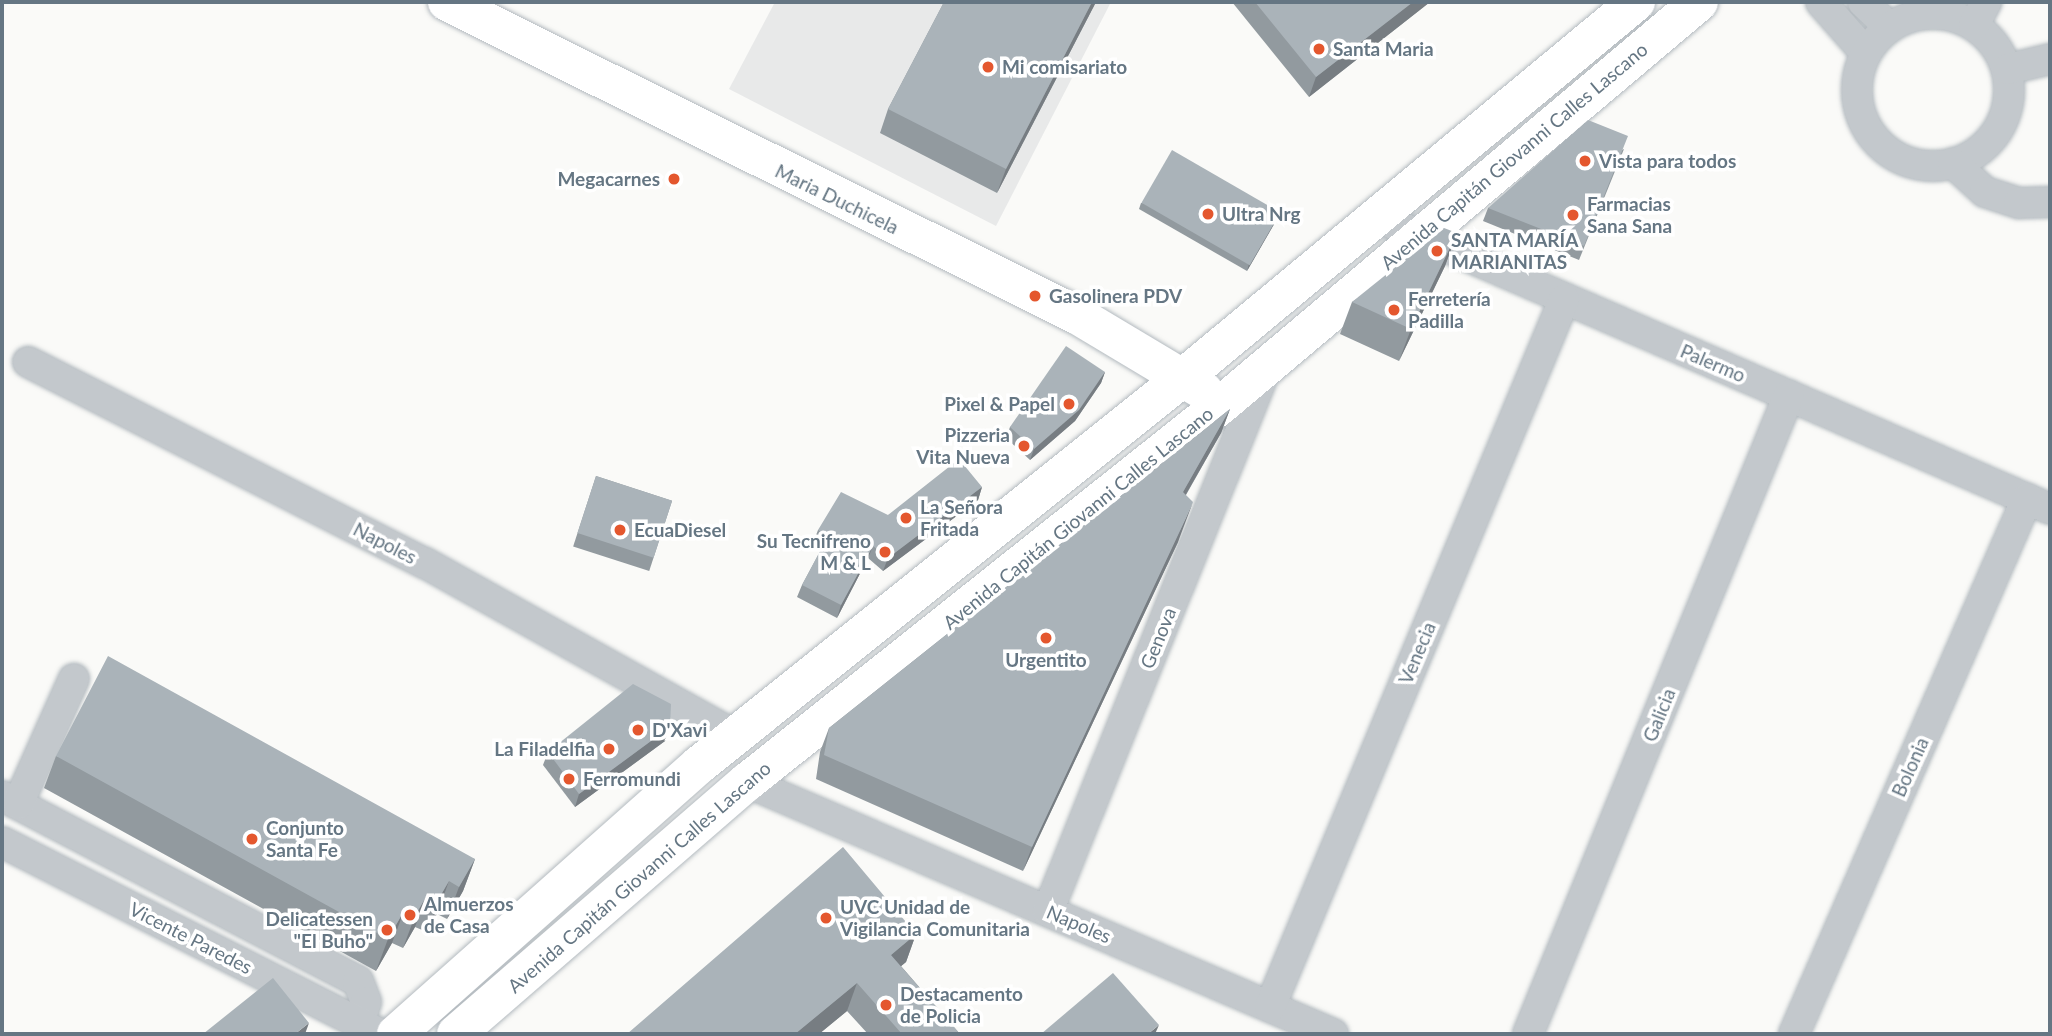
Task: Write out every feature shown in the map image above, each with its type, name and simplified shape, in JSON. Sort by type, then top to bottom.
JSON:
[{"type":"main road","name":"Maria Duchicela","points":[[447,2],[1077,314],[1185,376],[1221,405]]},
{"type":"main road","name":"Avenida Capitán Giovanni Calles Lascano","points":[[396,1034],[736,736],[1185,376],[1636,2]]},
{"type":"main road","name":"Avenida Capitán Giovanni Calles Lascano","points":[[456,1034],[747,782],[1221,405],[1419,235],[1699,2]]},
{"type":"street","points":[[1821,2],[1865,52]]},
{"type":"street","points":[[1863,2],[1889,27]]},
{"type":"street","points":[[1980,13],[2008,69],[2010,93],[1999,127],[1975,154],[1953,163],[1927,166],[1881,146],[1857,102],[1865,52],[1889,27],[1917,15],[1980,13]]},
{"type":"street","points":[[2008,69],[2050,59]]},
{"type":"street","points":[[1953,163],[1985,192],[2019,203],[2050,202]]},
{"type":"street","name":"Palermo","points":[[1375,216],[2038,504]]},
{"type":"street","name":"Venecia","points":[[1270,1007],[1564,300]]},
{"type":"street","name":"Napoles","points":[[28,362],[425,563],[736,736]]},
{"type":"street","name":"Genova","points":[[1048,911],[1268,364]]},
{"type":"street","name":"Galicia","points":[[1528,1034],[1789,395]]},
{"type":"street","name":"Bolonia","points":[[1794,1034],[2038,504]]},
{"type":"street","points":[[74,679],[10,800],[358,981],[366,1002],[370,1029]]},
{"type":"street","name":"Napoles","points":[[747,782],[1333,1034]]},
{"type":"street","name":"Vicente Paredes","points":[[2,842],[370,1029]]},
{"type":"shaded area","points":[[775,2],[1111,2],[996,226],[729,89]]},
{"type":"building","name":"Mi comisariato","points":[[944,2],[1092,2],[1006,169],[888,109]]},
{"type":"building","name":"Santa Maria","points":[[1255,2],[1413,2],[1316,77]]},
{"type":"building","points":[[1588,120],[1628,136],[1584,246],[1488,208]]},
{"type":"building","name":"Ultra Nrg","points":[[1172,150],[1280,212],[1250,265],[1142,203]]},
{"type":"building","points":[[1444,228],[1457,233],[1411,329],[1352,302]]},
{"type":"building","points":[[1066,346],[1105,372],[1079,410],[1034,449],[1010,427]]},
{"type":"building","name":"Urgentito","points":[[1230,409],[1183,492],[1193,502],[1032,847],[824,755],[829,728]]},
{"type":"building","points":[[959,459],[982,487],[888,558],[873,546],[841,605],[802,585],[828,536],[818,530],[841,492],[888,515]]},
{"type":"building","name":"EcuaDiesel","points":[[596,476],[672,501],[654,558],[577,533]]},
{"type":"building","name":"Conjunto Santa Fe","points":[[108,656],[475,859],[459,887],[449,881],[438,900],[427,895],[415,916],[404,911],[388,939],[56,756]]},
{"type":"building","points":[[633,684],[671,704],[670,727],[579,794],[548,752]]},
{"type":"building","name":"UVC Unidad de Vigilancia Comunitaria","points":[[843,847],[916,934],[891,955],[960,1034],[902,1034],[857,983],[795,1034],[627,1034]]},
{"type":"building","points":[[1113,973],[1159,1025],[1148,1034],[1041,1034]]},
{"type":"building","points":[[273,978],[309,1023],[295,1034],[203,1034]]},
{"type":"place","name":"Santa Maria","points":[[1319,49]]},
{"type":"place","name":"Mi comisariato","points":[[988,67]]},
{"type":"place","name":"Vista para todos","points":[[1585,161]]},
{"type":"place","name":"Megacarnes","points":[[674,179]]},
{"type":"place","name":"Ultra Nrg","points":[[1208,214]]},
{"type":"place","name":"Farmacias Sana Sana","points":[[1573,215]]},
{"type":"place","name":"SANTA MARÍA MARIANITAS","points":[[1437,251]]},
{"type":"place","name":"Gasolinera PDV","points":[[1035,296]]},
{"type":"place","name":"Ferretería Padilla","points":[[1394,310]]},
{"type":"place","name":"Pixel & Papel","points":[[1069,404]]},
{"type":"place","name":"Pizzeria Vita Nueva","points":[[1024,446]]},
{"type":"place","name":"La Señora Fritada","points":[[906,518]]},
{"type":"place","name":"EcuaDiesel","points":[[620,530]]},
{"type":"place","name":"Su Tecnifreno M & L","points":[[885,552]]},
{"type":"place","name":"Urgentito","points":[[1046,638]]},
{"type":"place","name":"D'Xavi","points":[[638,730]]},
{"type":"place","name":"La Filadelfia","points":[[609,749]]},
{"type":"place","name":"Ferromundi","points":[[569,779]]},
{"type":"place","name":"Conjunto Santa Fe","points":[[252,839]]},
{"type":"place","name":"Almuerzos de Casa","points":[[410,915]]},
{"type":"place","name":"UVC Unidad de Vigilancia Comunitaria","points":[[826,918]]},
{"type":"place","name":"Delicatessen \"El Buho\"","points":[[387,930]]},
{"type":"place","name":"Destacamento de Policia","points":[[886,1005]]}]
